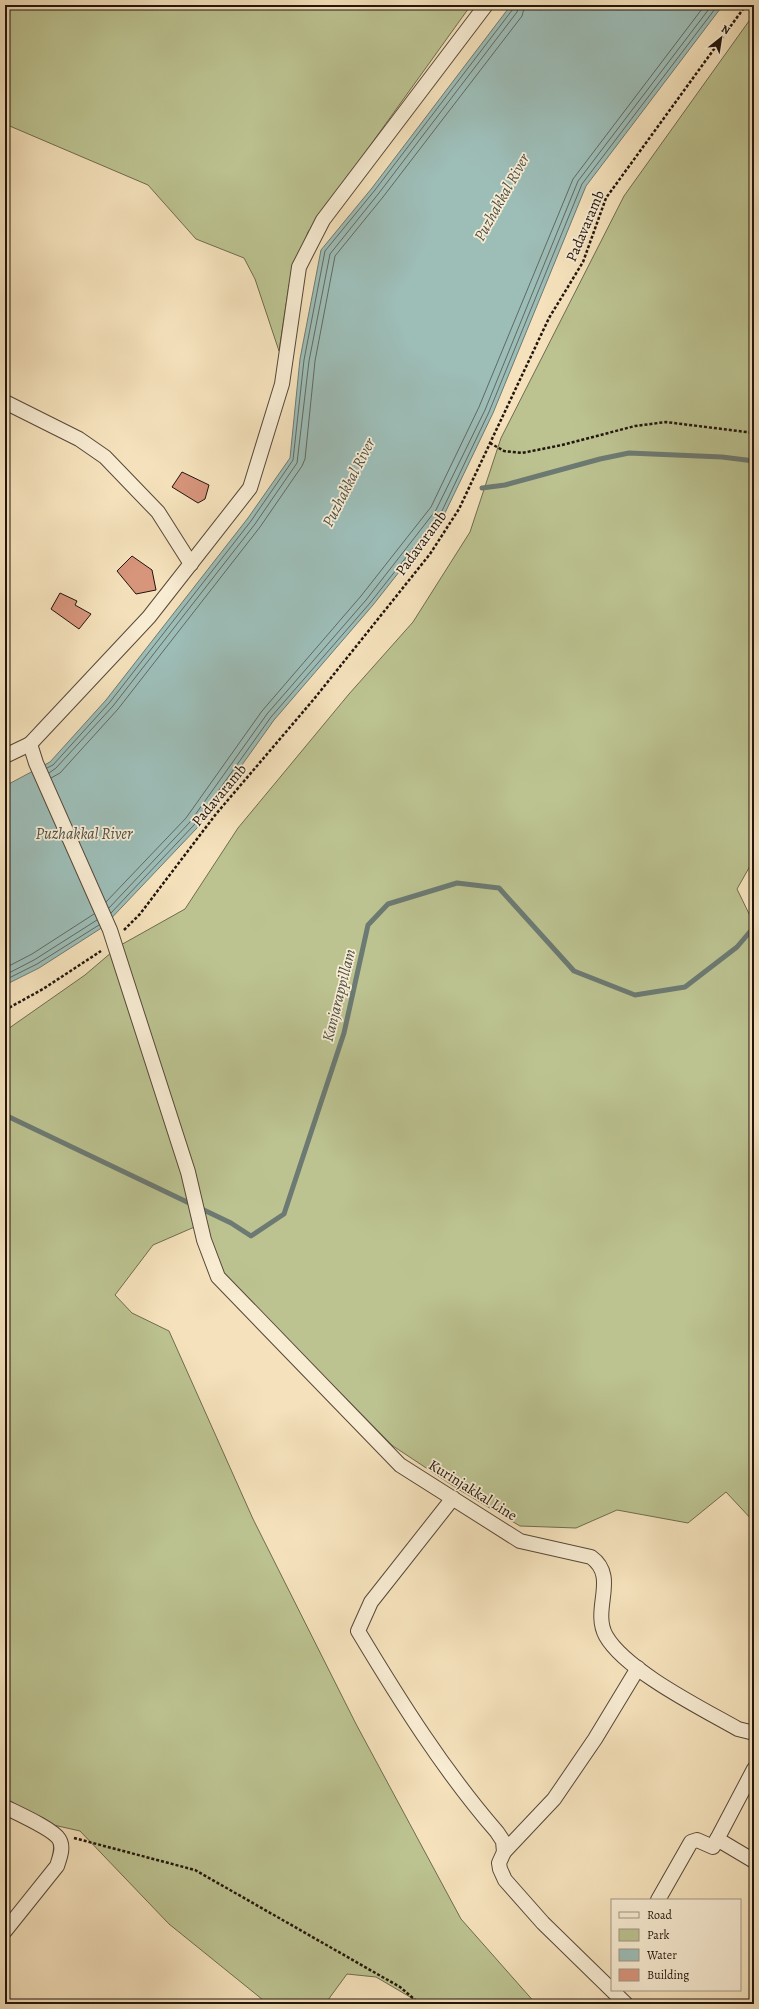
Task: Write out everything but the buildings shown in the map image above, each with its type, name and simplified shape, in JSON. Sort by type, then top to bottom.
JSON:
[{"type":"street","points":[[5,756],[30,744],[149,617],[250,488],[282,384],[299,267],[323,220],[486,5]]},
{"type":"street","points":[[5,402],[79,439],[105,457],[158,512],[191,564]]},
{"type":"street","name":"Kurinjakkal Line","points":[[30,744],[36,763],[111,936],[193,1189],[204,1240],[218,1277],[400,1465],[520,1540],[591,1557],[599,1563],[604,1572],[601,1623],[605,1635],[611,1643],[638,1668],[654,1680],[738,1729],[754,1733]]},
{"type":"street","points":[[453,1498],[371,1602],[358,1631],[399,1699],[438,1756],[497,1832],[502,1841],[504,1852]]},
{"type":"street","points":[[611,1989],[543,1923],[505,1880],[500,1869],[500,1863],[504,1852],[554,1799],[595,1739],[638,1668]]},
{"type":"street","points":[[659,1899],[691,1842],[697,1840],[713,1847],[754,1769]]},
{"type":"street","points":[[5,1807],[52,1832],[59,1838],[62,1846],[61,1856],[57,1866],[5,1932]]},
{"type":"street","points":[[717,1839],[754,1861]]},
{"type":"street","points":[[613,1991],[626,2004]]},
{"type":"path","name":"Padavaramb","points":[[5,1010],[91,959],[111,936],[140,914],[216,814],[314,699],[430,554],[459,509],[549,318],[583,262],[606,198],[746,5]]},
{"type":"path","points":[[490,443],[504,451],[522,453],[562,445],[635,426],[666,422],[754,433]]},
{"type":"path","points":[[52,1832],[195,1870],[400,1987],[420,2004]]},
{"type":"green space","points":[[5,5],[471,5],[308,232],[289,285],[279,351],[255,279],[244,258],[196,239],[148,185],[5,124]]},
{"type":"green space","points":[[754,14],[754,859],[737,889],[754,924],[754,1522],[726,1492],[688,1523],[617,1510],[576,1528],[520,1526],[458,1489],[393,1446],[220,1271],[206,1222],[153,1245],[115,1295],[132,1313],[169,1331],[253,1519],[356,1724],[461,1919],[536,2004],[422,2004],[376,1977],[347,1974],[325,2004],[268,2004],[169,1924],[80,1831],[5,1814],[5,1031],[85,975],[119,946],[185,909],[238,828],[349,694],[413,622],[470,532],[501,438],[624,196]]},
{"type":"water","name":"Puzhakkal River","points":[[511,5],[723,5],[586,186],[493,413],[444,515],[373,605],[274,720],[197,828],[103,927],[39,968],[5,985],[5,786],[50,762],[106,700],[248,518],[290,458],[300,359],[321,250],[372,188]]},
{"type":"waterway","points":[[482,488],[505,485],[600,459],[629,453],[722,457],[754,461]]},
{"type":"waterway","name":"Kanjarappillam","points":[[5,1115],[231,1223],[251,1236],[284,1214],[344,1033],[368,925],[388,904],[457,883],[499,888],[574,971],[635,995],[685,987],[737,947],[754,927]]}]
